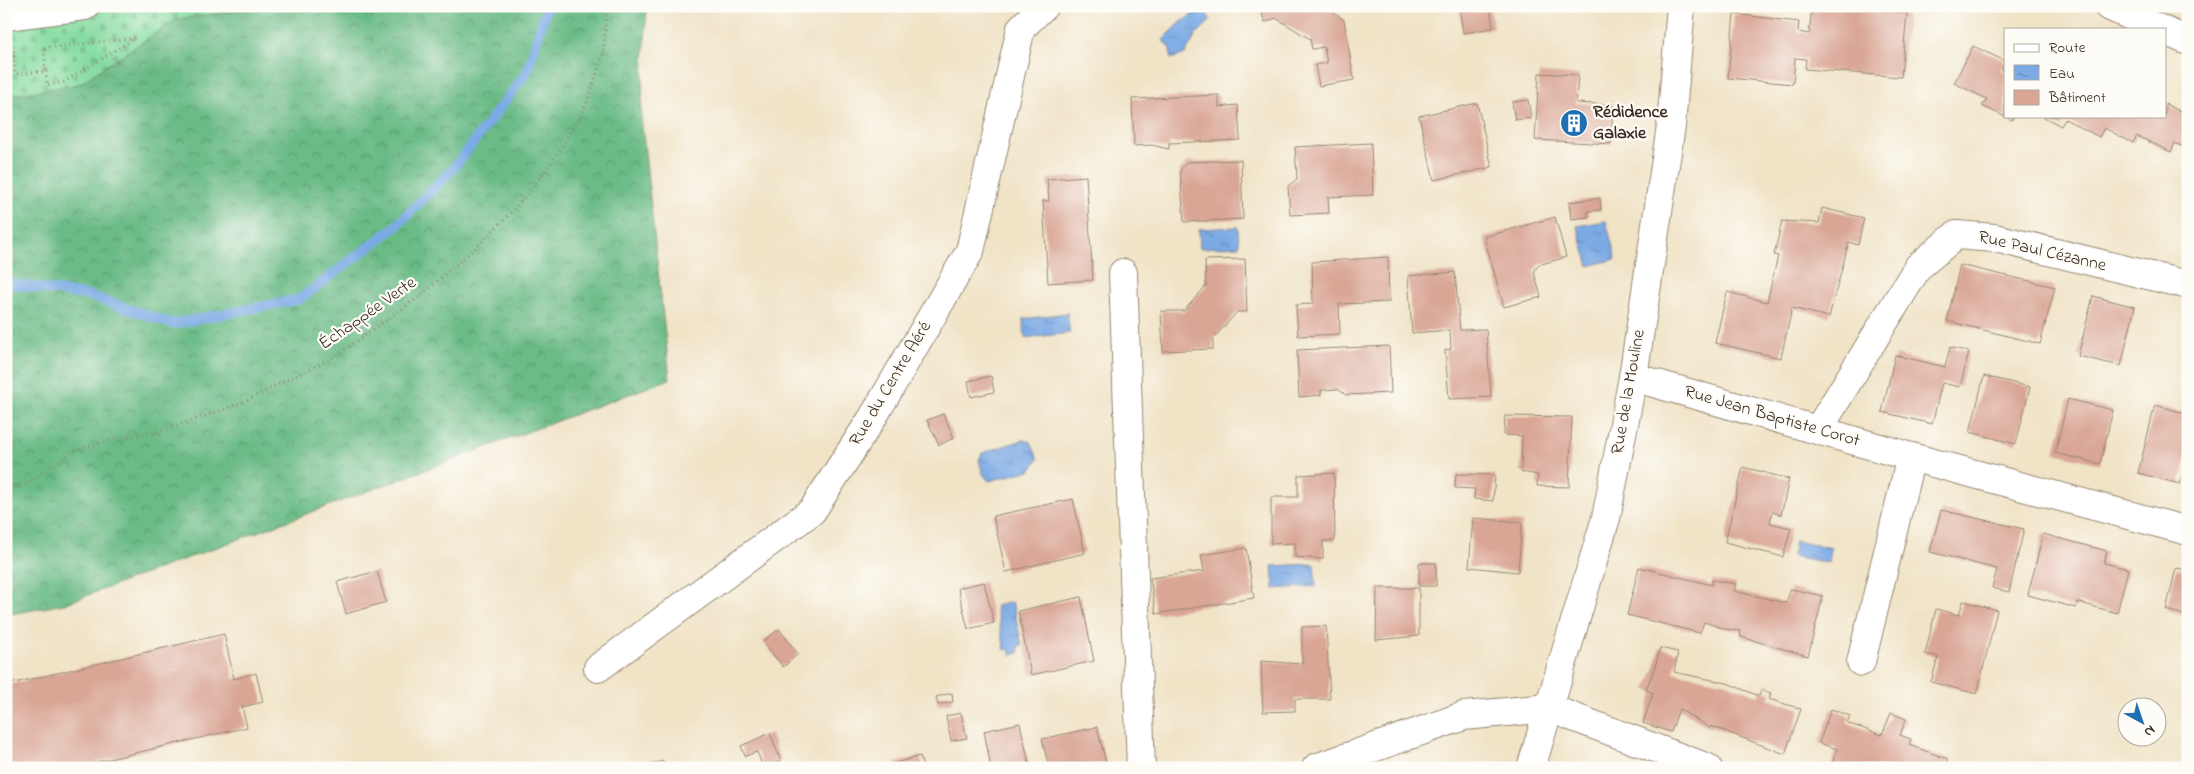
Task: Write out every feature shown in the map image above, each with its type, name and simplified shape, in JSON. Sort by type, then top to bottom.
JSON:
[{"type":"street","points":[[6,16],[36,9],[85,6]]},
{"type":"street","name":"Rue du Centre Aéré","points":[[598,668],[812,511],[874,417],[970,251],[1021,28],[1044,6]]},
{"type":"street","name":"Rue de la Mouline","points":[[1531,768],[1606,518],[1633,377],[1671,126],[1681,6]]},
{"type":"street","points":[[2108,6],[2158,28]]},
{"type":"street","points":[[2166,31],[2188,41]]},
{"type":"street","name":"Rue Paul Cézanne","points":[[1818,430],[1918,266],[1956,235],[1994,238],[2188,285]]},
{"type":"street","points":[[1123,273],[1140,768]]},
{"type":"street","name":"Rue Jean Baptiste Corot","points":[[1633,377],[1912,457],[2188,530]]},
{"type":"street","points":[[1861,662],[1912,457]]},
{"type":"street","points":[[1316,768],[1464,716],[1550,708],[1708,768]]},
{"type":"path","name":"Échappée Verte","points":[[6,490],[28,482],[72,451],[114,439],[163,431],[241,403],[334,357],[420,297],[502,222],[520,203],[555,158],[586,105],[603,55],[607,6]]},
{"type":"path","points":[[36,9],[44,48],[47,85],[64,82],[135,38],[44,48]]},
{"type":"path","points":[[20,42],[12,43],[15,74],[46,71]]},
{"type":"green space","points":[[6,6],[277,6],[177,19],[79,84],[6,96]]},
{"type":"green space","points":[[277,6],[647,6],[641,116],[670,379],[64,604],[6,615],[6,96],[79,84],[177,19]]},
{"type":"water","points":[[1202,8],[1211,20],[1196,35],[1185,54],[1171,59],[1170,49],[1163,40],[1180,23]]},
{"type":"water","points":[[1606,221],[1616,259],[1589,266],[1577,226]]},
{"type":"water","points":[[1238,227],[1239,246],[1200,248],[1199,229]]},
{"type":"water","points":[[1067,313],[1070,333],[1025,338],[1023,319]]},
{"type":"water","points":[[1023,440],[1031,442],[1038,459],[1031,470],[989,481],[983,474],[979,460],[982,453]]},
{"type":"water","points":[[1795,541],[1831,548],[1829,563],[1792,556]]},
{"type":"water","points":[[1314,564],[1316,586],[1274,589],[1272,566]]},
{"type":"water","points":[[1012,602],[1022,645],[1018,646],[1019,653],[1011,655],[1009,649],[1005,650],[995,606]]},
{"type":"building","points":[[1259,6],[1325,6],[1344,20],[1354,80],[1319,86],[1315,65],[1327,63],[1324,47],[1312,49],[1310,39],[1276,18],[1265,22]]},
{"type":"building","points":[[1459,6],[1490,6],[1493,28],[1463,33]]},
{"type":"building","points":[[1812,6],[1839,6],[1907,13],[1901,77],[1805,69],[1806,59],[1795,58],[1793,84],[1728,78],[1734,14],[1799,22],[1798,32],[1809,34]]},
{"type":"building","points":[[1973,46],[2004,61],[2001,70],[2004,72],[2004,116],[1982,106],[1987,99],[1954,83]]},
{"type":"building","name":"Rédidence Galaxie","points":[[1539,73],[1578,75],[1576,103],[1613,105],[1611,144],[1535,140]]},
{"type":"building","points":[[1219,95],[1219,107],[1238,105],[1240,140],[1169,143],[1169,149],[1151,145],[1134,146],[1132,99]]},
{"type":"building","points":[[1528,100],[1531,118],[1515,120],[1512,102]]},
{"type":"building","points":[[1477,103],[1492,167],[1434,180],[1419,116]]},
{"type":"building","points":[[2166,104],[2188,115],[2188,149],[2175,143],[2171,152],[2137,136],[2133,143],[2104,128],[2099,137],[2065,119],[2061,126],[2046,118],[2166,118]]},
{"type":"building","points":[[1371,143],[1373,195],[1328,197],[1329,213],[1290,215],[1288,186],[1297,179],[1295,147]]},
{"type":"building","points":[[1241,160],[1243,219],[1184,222],[1180,170],[1187,162]]},
{"type":"building","points":[[1086,176],[1093,280],[1048,283],[1043,201],[1049,201],[1047,179]]},
{"type":"building","points":[[1600,198],[1601,210],[1588,211],[1588,217],[1571,219],[1569,202]]},
{"type":"building","points":[[1822,208],[1864,218],[1858,245],[1849,242],[1829,317],[1792,308],[1781,358],[1715,343],[1727,292],[1767,302],[1778,256],[1774,255],[1782,221],[1819,223]]},
{"type":"building","points":[[1555,217],[1566,257],[1538,265],[1534,272],[1541,297],[1504,307],[1484,237]]},
{"type":"building","points":[[1388,257],[1389,302],[1339,304],[1340,334],[1298,336],[1296,305],[1313,304],[1312,262]]},
{"type":"building","points":[[1245,259],[1247,312],[1237,312],[1213,339],[1213,349],[1163,351],[1161,311],[1184,311],[1206,286],[1205,260]]},
{"type":"building","points":[[1960,265],[2055,287],[2040,344],[1947,321]]},
{"type":"building","points":[[1455,272],[1460,330],[1486,329],[1491,397],[1449,399],[1445,350],[1451,349],[1450,330],[1412,333],[1408,276]]},
{"type":"building","points":[[2093,296],[2135,307],[2121,366],[2078,356]]},
{"type":"building","points":[[1389,346],[1391,393],[1346,395],[1338,389],[1321,390],[1321,395],[1299,397],[1297,350]]},
{"type":"building","points":[[1950,347],[1969,352],[1960,387],[1942,383],[1932,424],[1882,412],[1895,355],[1945,367]]},
{"type":"building","points":[[991,376],[994,392],[971,397],[968,381]]},
{"type":"building","points":[[1984,376],[2030,387],[2016,444],[1970,432]]},
{"type":"building","points":[[2068,399],[2113,410],[2100,464],[2055,453]]},
{"type":"building","points":[[2155,405],[2188,414],[2188,452],[2180,484],[2138,473]]},
{"type":"building","points":[[943,414],[954,438],[939,445],[927,420]]},
{"type":"building","points":[[1505,416],[1572,417],[1569,487],[1537,486],[1538,475],[1521,472],[1522,436],[1504,435]]},
{"type":"building","points":[[1743,467],[1789,479],[1781,515],[1772,512],[1770,523],[1791,528],[1783,557],[1725,542]]},
{"type":"building","points":[[1334,473],[1335,541],[1323,541],[1323,559],[1295,557],[1295,543],[1271,544],[1271,497],[1298,497],[1298,475]]},
{"type":"building","points":[[1456,474],[1495,475],[1493,501],[1474,499],[1475,489],[1455,488]]},
{"type":"building","points":[[1073,499],[1085,553],[1006,572],[993,516]]},
{"type":"building","points":[[1941,510],[2024,529],[2009,592],[1992,588],[1997,569],[1930,552]]},
{"type":"building","points":[[1473,518],[1522,522],[1518,572],[1469,567]]},
{"type":"building","points":[[2043,534],[2107,551],[2104,563],[2128,569],[2117,613],[2077,602],[2076,608],[2028,595]]},
{"type":"building","points":[[1246,548],[1254,598],[1156,614],[1150,578],[1204,571],[1201,555]]},
{"type":"building","points":[[1419,563],[1436,563],[1436,586],[1419,586]]},
{"type":"building","points":[[1639,567],[1712,585],[1712,580],[1736,584],[1734,591],[1786,603],[1791,589],[1823,596],[1808,656],[1741,637],[1740,631],[1725,629],[1704,622],[1700,633],[1627,615]]},
{"type":"building","points":[[2176,568],[2188,570],[2188,616],[2166,610]]},
{"type":"building","points":[[377,571],[386,602],[346,614],[337,582]]},
{"type":"building","points":[[984,582],[994,623],[968,629],[958,588]]},
{"type":"building","points":[[1377,588],[1419,588],[1419,636],[1376,640]]},
{"type":"building","points":[[1081,597],[1094,661],[1031,675],[1018,611]]},
{"type":"building","points":[[1963,601],[1997,610],[1977,694],[1931,682],[1938,657],[1925,654],[1936,609],[1959,615]]},
{"type":"building","points":[[1326,626],[1330,699],[1295,699],[1295,711],[1263,712],[1261,661],[1302,664],[1302,627]]},
{"type":"building","points":[[779,629],[798,654],[783,667],[763,641]]},
{"type":"building","points":[[224,634],[234,679],[256,673],[263,702],[242,707],[247,727],[71,768],[6,768],[6,685]]},
{"type":"building","points":[[1660,648],[1678,652],[1674,672],[1727,683],[1759,696],[1761,690],[1771,693],[1769,699],[1801,709],[1785,754],[1711,726],[1710,728],[1679,709],[1671,732],[1643,723],[1653,693],[1646,689]]},
{"type":"building","points":[[952,693],[953,702],[938,705],[936,697]]},
{"type":"building","points":[[1831,709],[1850,716],[1847,723],[1882,735],[1891,713],[1906,719],[1900,735],[1911,739],[1909,745],[1948,759],[1944,768],[1860,766],[1831,768],[1837,749],[1819,743]]},
{"type":"building","points":[[961,713],[967,738],[951,741],[946,716]]},
{"type":"building","points":[[1020,723],[1030,768],[991,768],[984,731]]},
{"type":"building","points":[[1097,727],[1106,763],[1093,765],[1094,768],[1049,768],[1042,739]]},
{"type":"building","points":[[770,733],[781,761],[763,767],[757,752],[745,756],[741,746]]},
{"type":"building","points":[[920,756],[923,768],[897,768],[895,763]]},
{"type":"building","points":[[663,761],[665,768],[641,768],[641,767]]},
{"type":"waterway","points":[[6,283],[90,296],[173,324],[300,299],[395,227],[453,169],[527,72],[547,6]]},
{"type":"place","name":"Rédidence Galaxie","points":[[1574,123]]}]
